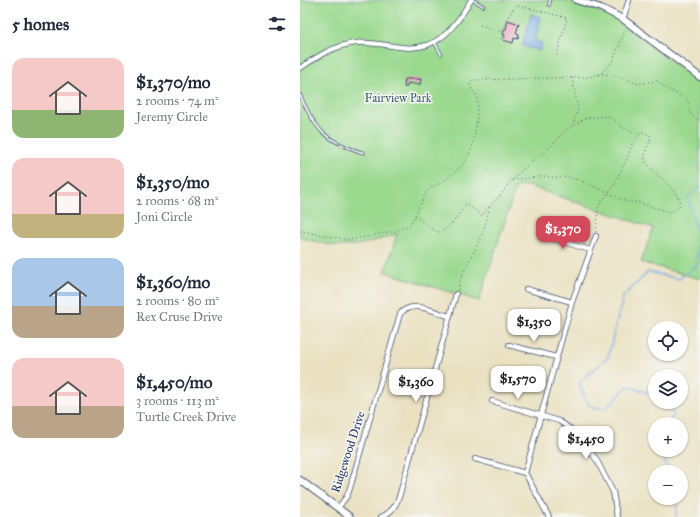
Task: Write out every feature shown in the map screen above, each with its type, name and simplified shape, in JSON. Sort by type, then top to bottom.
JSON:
[{"type":"main road","points":[[576,0],[601,8],[623,20],[700,77]]},
{"type":"main road","points":[[300,480],[350,517]]},
{"type":"street","points":[[300,69],[322,54],[354,44],[366,42],[412,47],[435,42],[454,26],[472,0]]},
{"type":"street","points":[[623,20],[629,0]]},
{"type":"street","points":[[541,235],[590,250]]},
{"type":"street","points":[[549,517],[525,473],[572,302],[596,236]]},
{"type":"street","points":[[526,289],[572,302]]},
{"type":"street","points":[[381,517],[390,512],[399,497],[456,294]]},
{"type":"street","name":"Ridgewood Drive","points":[[338,508],[347,496],[350,488],[400,314],[408,307],[415,306],[449,316]]},
{"type":"street","points":[[509,344],[556,357]]},
{"type":"street","points":[[492,401],[559,421],[575,432],[596,459],[613,492],[617,517]]},
{"type":"street","points":[[475,459],[525,473]]},
{"type":"lane","points":[[472,0],[483,6]]},
{"type":"lane","points":[[549,5],[550,0]]},
{"type":"lane","points":[[435,42],[441,54]]},
{"type":"lane","points":[[300,95],[309,116],[324,135],[340,145],[364,153]]},
{"type":"path","points":[[502,40],[506,20],[516,5],[567,18],[557,55]]},
{"type":"path","points":[[480,25],[504,32]]},
{"type":"path","points":[[601,74],[613,60],[626,29]]},
{"type":"path","points":[[300,231],[350,240],[404,228],[410,224],[430,187],[442,184],[464,162],[471,151],[478,100],[478,97],[470,89],[472,80],[595,76],[601,74],[625,78],[637,84],[654,80],[658,81],[665,88],[688,101],[690,114],[700,122]]},
{"type":"path","points":[[572,77],[578,109],[574,124]]},
{"type":"path","points":[[415,216],[438,232],[447,228],[453,223],[465,204],[482,216],[490,204],[501,195],[512,180],[574,124],[586,118],[608,116],[624,128],[639,134],[643,132],[650,135],[651,138],[644,156],[645,162],[671,185],[679,196],[680,202],[676,211],[670,212],[637,202],[628,202],[609,192],[568,177],[554,178],[547,176],[512,180]]},
{"type":"path","points":[[596,236],[595,226],[598,208],[609,192],[628,156],[632,144],[639,134]]},
{"type":"path","points":[[456,294],[468,261],[479,242],[485,227],[490,204]]},
{"type":"green space","name":"Fairview Park","points":[[300,0],[563,0],[596,10],[614,18],[700,83],[700,279],[641,262],[653,228],[528,186],[516,187],[479,301],[385,272],[397,234],[370,242],[348,246],[337,246],[315,242],[300,237]]},
{"type":"water","points":[[531,14],[541,17],[535,41],[542,43],[540,51],[522,46]]},
{"type":"building","points":[[508,20],[519,24],[516,33],[519,34],[518,39],[514,38],[513,43],[503,40],[505,35],[503,34]]},
{"type":"building","points":[[405,79],[421,79],[420,85],[408,83],[407,87],[404,87]]},
{"type":"waterway","points":[[648,393],[628,386],[605,409],[589,406],[579,383],[608,357],[623,297],[648,272],[679,279],[696,266],[698,240],[688,197],[700,187]]},
{"type":"waterway","points":[[669,409],[674,414],[672,417]]},
{"type":"waterway","points":[[664,457],[666,465]]},
{"type":"waterway","points":[[676,517],[677,505]]}]
